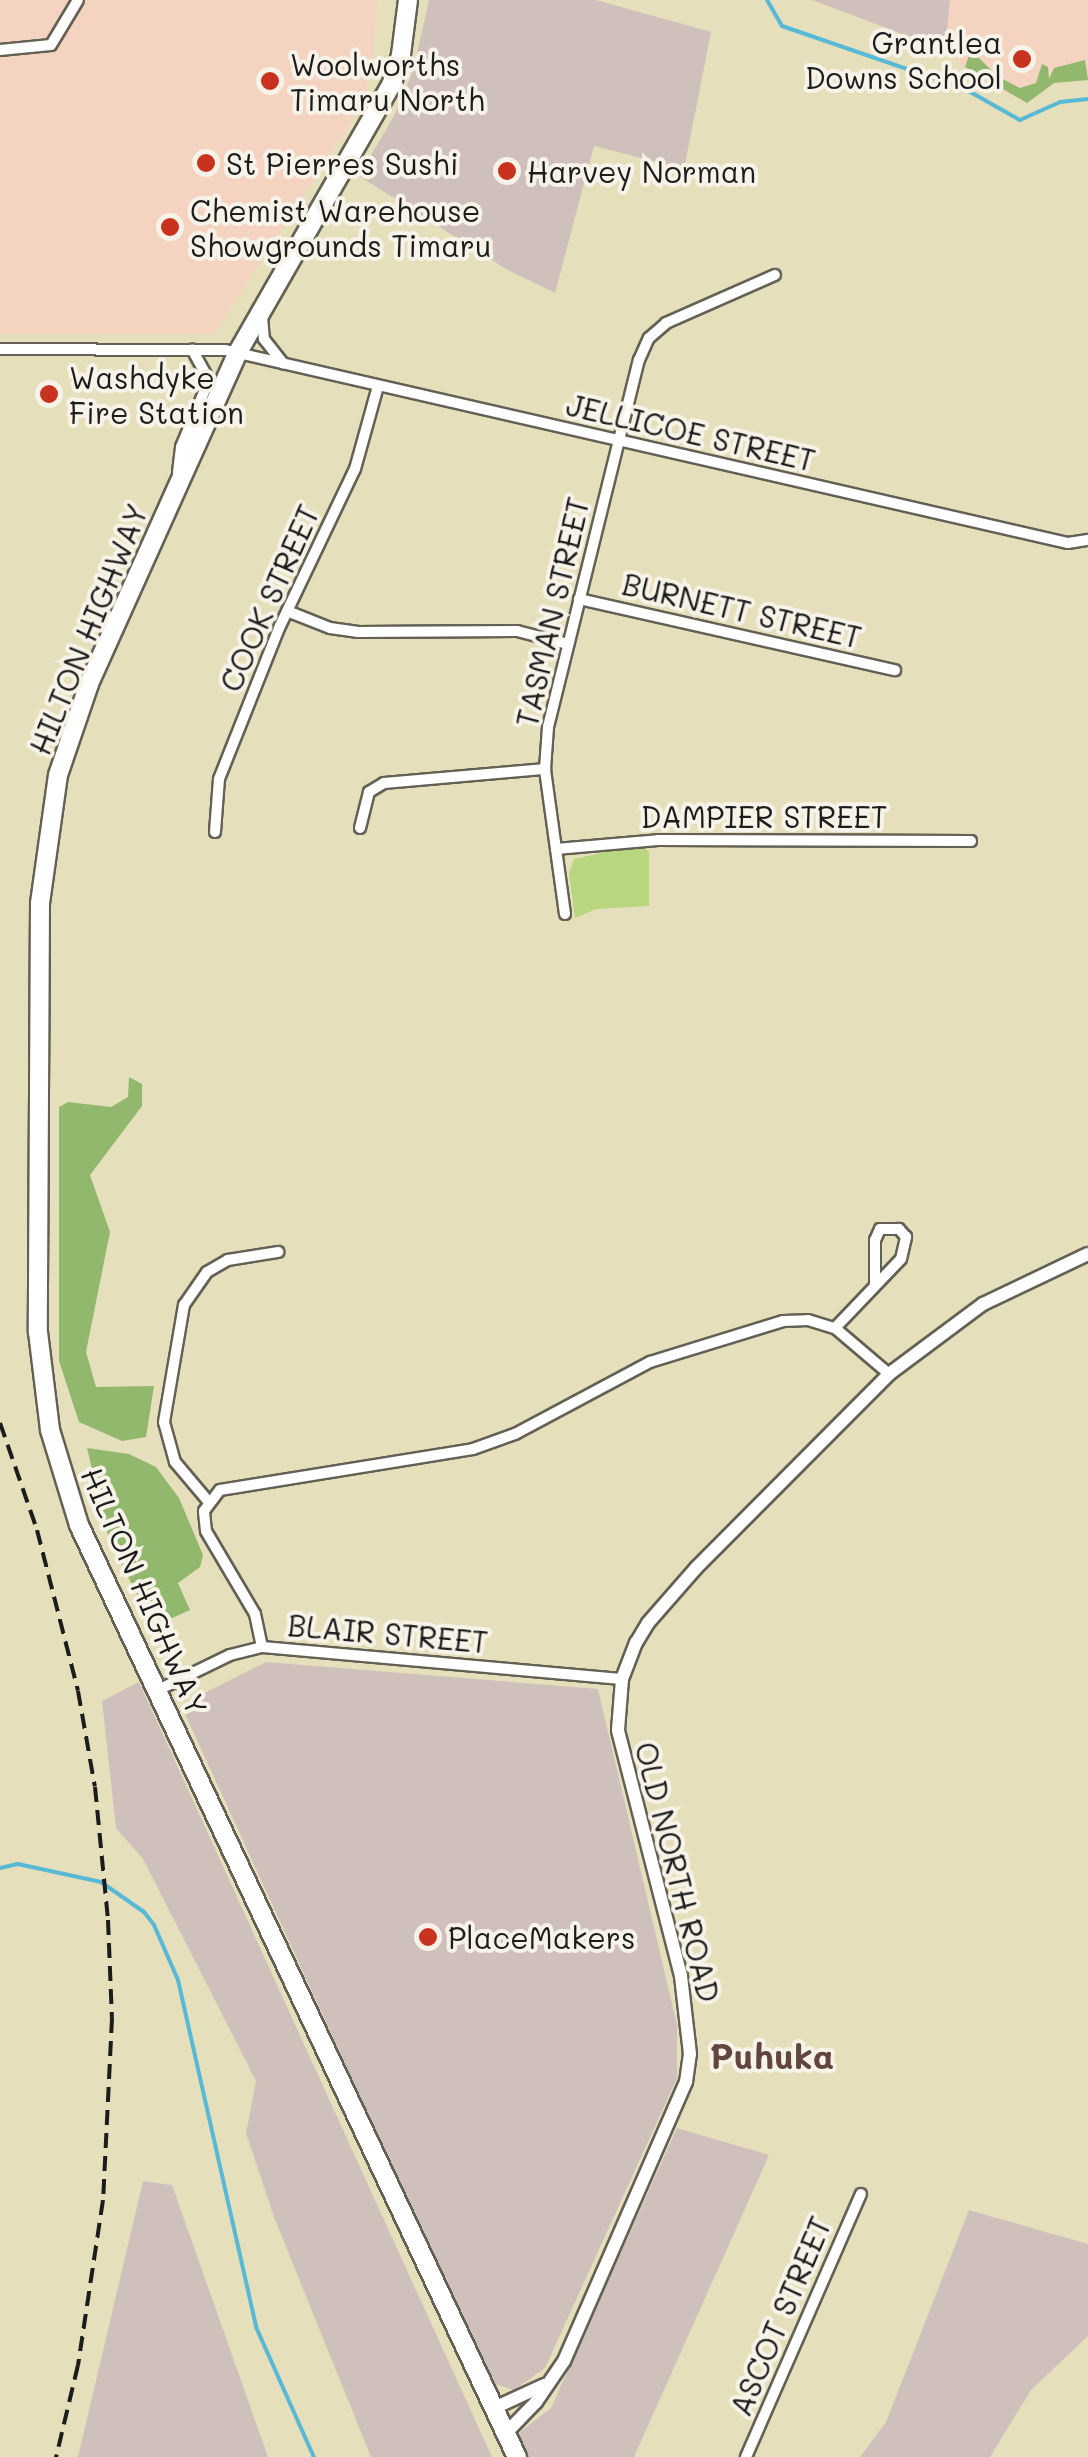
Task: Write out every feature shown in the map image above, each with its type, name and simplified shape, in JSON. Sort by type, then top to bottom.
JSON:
[{"type":"highway","name":"HILTON HIGHWAY","points":[[408,0],[401,55],[391,85],[238,352],[68,744],[51,806],[40,903],[37,1299],[44,1397],[58,1463],[79,1525],[517,2457]]},
{"type":"street","points":[[0,50],[51,46],[78,0]]},
{"type":"street","name":"TASMAN STREET","points":[[565,914],[545,769],[551,712],[616,442],[649,338],[666,323],[775,276]]},
{"type":"street","points":[[262,306],[264,339],[284,364]]},
{"type":"street","name":"JELLICOE STREET","points":[[0,349],[238,352],[1068,543],[1088,540]]},
{"type":"street","points":[[176,488],[181,447],[209,380],[192,349]]},
{"type":"street","name":"COOK STREET","points":[[214,832],[219,779],[287,611],[355,469],[378,386]]},
{"type":"street","name":"BURNETT STREET","points":[[580,599],[894,670]]},
{"type":"street","points":[[287,611],[330,628],[357,632],[517,631],[568,644]]},
{"type":"street","points":[[360,828],[369,792],[384,783],[545,769]]},
{"type":"street","name":"DAMPIER STREET","points":[[556,849],[650,840],[971,841]]},
{"type":"street","points":[[835,1328],[901,1259],[906,1237],[899,1228],[880,1229],[874,1240],[876,1285]]},
{"type":"street","points":[[262,1647],[256,1614],[206,1531],[208,1501],[176,1462],[164,1422],[184,1305],[207,1272],[228,1260],[278,1252]]},
{"type":"street","name":"OLD NORTH ROAD","points":[[506,2433],[536,2402],[573,2342],[686,2082],[690,2054],[681,1976],[620,1746],[617,1716],[622,1679],[648,1623],[673,1592],[889,1374],[983,1304],[1088,1254]]},
{"type":"street","points":[[208,1501],[230,1487],[330,1474],[495,1442],[650,1362],[759,1326],[797,1320],[835,1328],[889,1374]]},
{"type":"street","name":"BLAIR STREET","points":[[158,1690],[230,1655],[262,1647],[622,1679]]},
{"type":"street","name":"ASCOT STREET","points":[[746,2457],[860,2194]]},
{"type":"street","points":[[492,2409],[544,2386]]},
{"type":"shaded area","points":[[0,0],[377,0],[372,71],[353,119],[214,334],[0,334]]},
{"type":"shaded area","points":[[429,0],[596,0],[711,32],[684,169],[594,146],[555,293],[506,269],[359,176],[395,114],[413,71]]},
{"type":"shaded area","points":[[812,0],[950,0],[945,50]]},
{"type":"shaded area","name":"Grantlea Downs School","points":[[950,0],[1088,0],[1088,80],[1054,83],[1027,103],[977,78],[945,50]]},
{"type":"shaded area","points":[[266,1662],[598,1689],[677,2025],[677,2078],[545,2368],[514,2390],[491,2383],[181,1705]]},
{"type":"shaded area","points":[[139,1682],[492,2457],[371,2457],[274,2217],[246,2133],[256,2081],[143,1859],[116,1828],[102,1701]]},
{"type":"shaded area","points":[[677,2128],[769,2155],[634,2457],[527,2457],[516,2435],[551,2408]]},
{"type":"shaded area","points":[[143,2181],[172,2185],[268,2457],[78,2457]]},
{"type":"shaded area","points":[[969,2210],[1088,2244],[1088,2336],[1031,2390],[990,2457],[860,2457],[886,2422]]},
{"type":"green space","points":[[971,50],[997,76],[1020,88],[1036,83],[1042,64],[1048,67],[1049,79],[1054,68],[1085,60],[1088,80],[1054,83],[1027,103],[965,67]]},
{"type":"green space","points":[[624,848],[645,848],[649,852],[649,906],[596,909],[575,918],[569,874],[574,859]]},
{"type":"green space","points":[[129,1077],[142,1084],[142,1106],[90,1175],[110,1232],[86,1352],[96,1387],[154,1386],[146,1437],[122,1441],[79,1422],[59,1361],[59,1107],[68,1102],[111,1107],[128,1097]]},
{"type":"green space","points":[[87,1448],[129,1454],[156,1467],[179,1498],[203,1555],[200,1567],[178,1583],[190,1610],[154,1626],[110,1543]]},
{"type":"waterway","points":[[767,0],[782,26],[965,89],[1020,120],[1060,102],[1088,99]]},
{"type":"waterway","points":[[0,1868],[18,1864],[101,1882],[144,1912],[154,1925],[178,1980],[256,2327],[314,2457]]},
{"type":"railway","points":[[0,1423],[37,1530],[78,1691],[95,1787],[108,1920],[112,2018],[103,2200],[78,2365],[56,2457]]},
{"type":"place","name":"Grantlea Downs School","points":[[1022,59]]},
{"type":"place","name":"Woolworths Timaru North","points":[[270,81]]},
{"type":"place","name":"St Pierres Sushi","points":[[206,163]]},
{"type":"place","name":"Harvey Norman","points":[[507,171]]},
{"type":"place","name":"Chemist Warehouse Showgrounds Timaru","points":[[170,227]]},
{"type":"place","name":"Washdyke Fire Station","points":[[49,394]]},
{"type":"place","name":"PlaceMakers","points":[[428,1937]]},
{"type":"district","name":"Puhuka","points":[[772,2055]]}]
